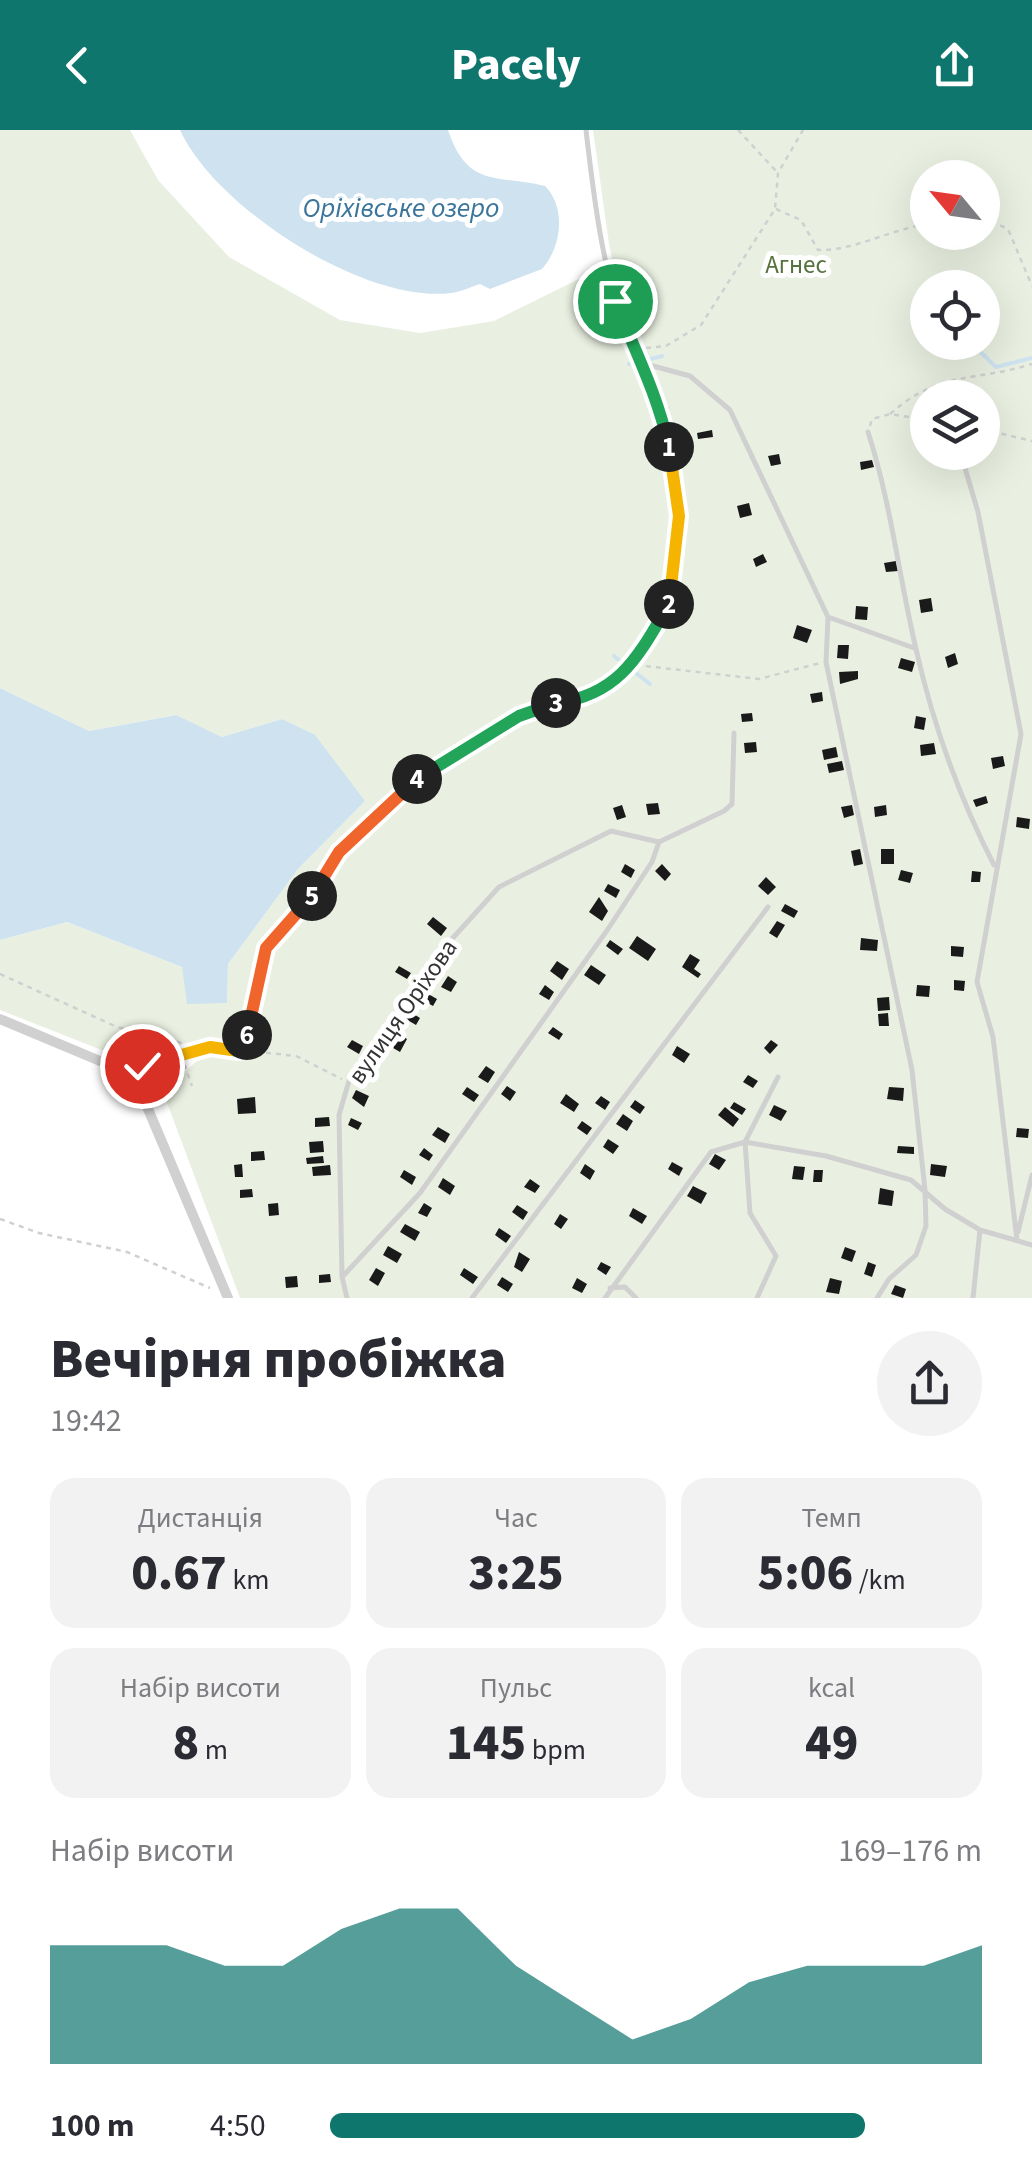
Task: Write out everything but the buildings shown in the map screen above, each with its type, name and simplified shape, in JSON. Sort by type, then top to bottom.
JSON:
[{"type":"street","points":[[0,1019],[119,1069],[137,1083],[228,1298]]},
{"type":"lane","points":[[586,130],[615,301],[634,349],[648,365],[690,376],[730,410],[828,617],[826,662],[912,1070],[925,1190],[926,1226],[916,1255],[888,1279],[877,1298]]},
{"type":"lane","points":[[868,432],[881,473],[931,710],[971,820],[995,868]]},
{"type":"lane","points":[[966,470],[978,512],[1021,734],[978,982],[993,1037],[1017,1240]]},
{"type":"lane","points":[[828,617],[916,648]]},
{"type":"lane","points":[[342,1277],[420,1193],[608,929],[652,862],[659,842],[732,804],[734,733]]},
{"type":"lane","name":"вулиця Оріхова","points":[[348,1298],[342,1277],[339,1115],[349,1082],[432,961],[499,888],[611,831],[659,842]]},
{"type":"lane","points":[[472,1298],[768,907]]},
{"type":"lane","points":[[757,1298],[776,1256],[750,1213],[745,1142],[778,1077]]},
{"type":"lane","points":[[605,1298],[711,1152],[745,1142],[826,1156],[911,1180],[944,1209],[980,1230],[1032,1245]]},
{"type":"lane","points":[[1017,1240],[1032,1174]]},
{"type":"lane","points":[[974,1298],[980,1230]]},
{"type":"lane","points":[[610,1288],[624,1288],[636,1298]]},
{"type":"path","points":[[738,130],[778,173]]},
{"type":"path","points":[[634,349],[666,346],[701,326],[775,209],[778,173],[803,130]]},
{"type":"path","points":[[775,209],[802,220],[818,250],[834,250],[891,229],[910,226]]},
{"type":"path","points":[[1000,225],[1008,229],[1032,286]]},
{"type":"path","points":[[890,414],[915,392],[970,374],[1032,364]]},
{"type":"path","points":[[239,1051],[247,1038],[266,948],[303,910],[339,852],[364,827],[440,762],[519,716],[598,692],[634,665],[670,602],[679,516],[668,442],[650,392],[648,365]]},
{"type":"path","points":[[650,392],[669,410]]},
{"type":"path","points":[[868,432],[872,419],[890,414],[910,417]]},
{"type":"path","points":[[1000,433],[1032,441]]},
{"type":"path","points":[[634,665],[759,679],[826,662]]},
{"type":"path","points":[[0,974],[117,1027],[210,1047],[296,1056],[320,1072],[349,1082]]},
{"type":"path","points":[[119,1069],[171,1060],[210,1047]]},
{"type":"path","points":[[171,1060],[185,1066],[192,1086]]},
{"type":"path","points":[[0,1219],[40,1233],[126,1252],[205,1289],[223,1285]]},
{"type":"green space","name":"Агнес","points":[[0,130],[130,130],[158,180],[229,257],[340,320],[420,333],[494,321],[587,275],[632,356],[609,244],[593,130],[1032,130],[1032,1298],[240,1298],[163,1092],[213,1046],[127,1060],[0,1010],[0,940],[67,922],[182,967],[227,1003],[228,964],[298,869],[365,801],[282,719],[222,737],[175,715],[89,731],[0,688]]},
{"type":"water","name":"Оріхівське озеро","points":[[180,130],[448,130],[456,149],[475,171],[545,186],[559,216],[554,250],[542,269],[490,289],[480,284],[451,293],[416,292],[377,283],[336,267],[258,218],[198,160]]},
{"type":"water","points":[[0,688],[89,731],[176,715],[222,737],[282,719],[315,735],[365,801],[298,869],[228,964],[227,1003],[187,1004],[182,967],[67,922],[0,940]]},
{"type":"waterway","points":[[647,360],[662,356]]},
{"type":"waterway","points":[[989,360],[996,367],[1032,358]]},
{"type":"waterway","points":[[629,364],[639,362]]},
{"type":"waterway","points":[[614,656],[650,684]]},
{"type":"route","points":[[142,1066],[210,1047],[239,1051],[247,1038],[254,987],[266,948],[303,910],[339,852],[364,827],[440,762],[519,716],[548,704],[598,692],[634,665],[670,602],[679,516],[668,442],[650,392],[648,365],[642,363],[634,349],[615,301]]}]
